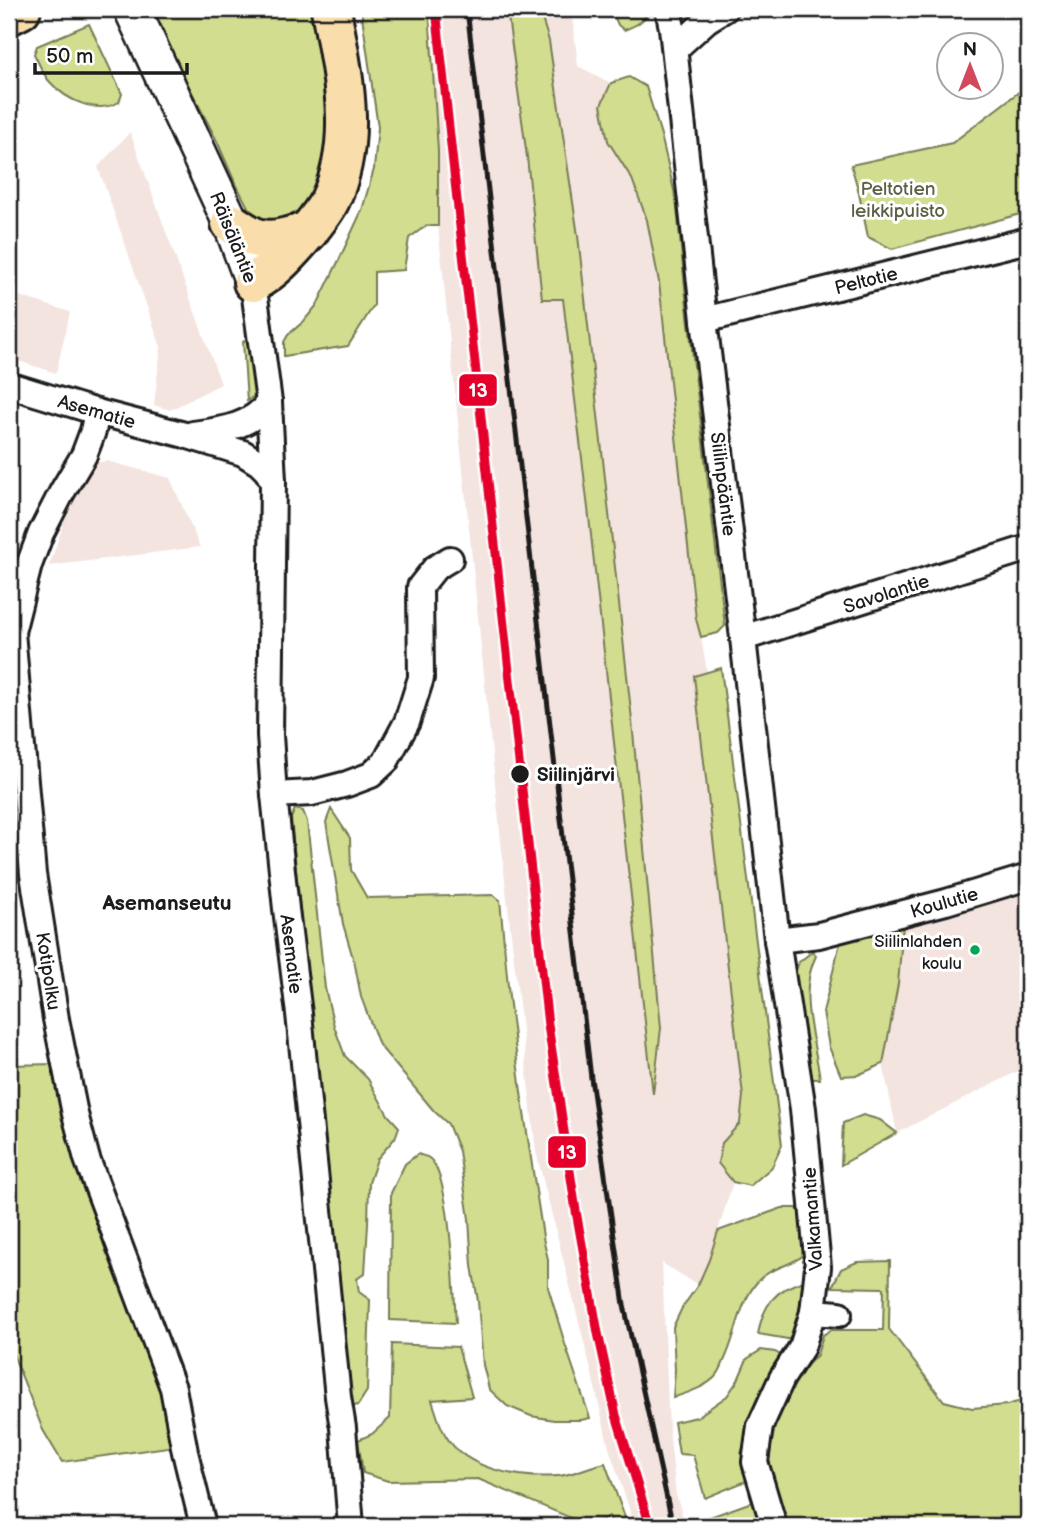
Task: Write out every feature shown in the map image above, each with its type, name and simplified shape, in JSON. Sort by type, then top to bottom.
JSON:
[{"type":"main road","points":[[9,15],[21,9]]},
{"type":"main road","points":[[253,282],[270,272],[309,231],[330,202],[345,157],[347,121],[331,9]]},
{"type":"main road","points":[[231,223],[255,237],[270,240],[309,231]]},
{"type":"street","name":"Räisäläntie","points":[[132,9],[231,223],[253,282],[269,402],[273,481]]},
{"type":"street","points":[[672,28],[707,20],[725,9]]},
{"type":"street","name":"Siilinpääntie","points":[[672,28],[776,940]]},
{"type":"street","name":"Peltotie","points":[[704,320],[1028,240]]},
{"type":"street","name":"Asematie","points":[[9,385],[243,453],[259,463],[273,481],[270,735],[274,795],[301,1027],[351,1526]]},
{"type":"street","name":"Asematie","points":[[185,435],[242,424],[256,417],[269,402]]},
{"type":"street","name":"Kotipolku","points":[[97,412],[84,455],[62,492],[37,544],[18,601],[12,632],[33,874],[56,1019],[81,1136],[87,1159],[173,1388],[203,1526]]},
{"type":"street","name":"Savolantie","points":[[743,638],[1028,548]]},
{"type":"street","points":[[274,795],[312,793],[346,783],[371,775],[386,761],[407,722],[421,678],[420,587],[435,568],[450,559]]},
{"type":"street","name":"Koulutie","points":[[776,940],[819,936],[1028,877]]},
{"type":"street","name":"Valkamantie","points":[[774,1526],[755,1462],[760,1426],[782,1378],[802,1347],[813,1312],[818,1267],[803,1109],[776,940]]},
{"type":"street","points":[[813,1312],[839,1314]]},
{"type":"shaded area","points":[[429,9],[568,9],[573,23],[578,66],[611,83],[601,105],[608,141],[632,179],[647,220],[659,282],[696,619],[707,672],[694,677],[743,1096],[740,1123],[722,1143],[718,1163],[733,1182],[709,1260],[698,1285],[662,1263],[669,1429],[676,1495],[686,1526],[635,1526],[609,1448],[536,1152],[506,890],[438,226],[438,151]]},
{"type":"shaded area","points":[[130,132],[221,384],[170,410],[154,405],[161,347],[98,167]]},
{"type":"shaded area","points":[[9,293],[70,312],[56,373],[9,358]]},
{"type":"shaded area","points":[[107,461],[170,478],[200,547],[49,566],[84,464]]},
{"type":"shaded area","name":"Siilinlahden koulu","points":[[1028,887],[1028,1066],[897,1133],[883,1064],[898,984],[903,924]]},
{"type":"green space","points":[[154,9],[311,9],[330,132],[318,184],[293,217],[270,225],[252,215],[179,67]]},
{"type":"green space","points":[[361,9],[429,9],[438,151],[438,226],[426,226],[409,238],[404,270],[374,272],[374,305],[348,346],[284,356],[284,342],[288,335],[317,305],[339,260],[362,210],[374,169],[378,127]]},
{"type":"green space","points":[[507,9],[539,9],[549,41],[578,236],[631,711],[661,1028],[653,1094],[563,299],[542,299],[527,157]]},
{"type":"green space","points":[[611,9],[649,9],[643,20],[624,30],[618,25]]},
{"type":"green space","points":[[89,24],[122,94],[119,102],[110,106],[82,104],[64,95],[48,79],[34,54],[37,46]]},
{"type":"green space","points":[[629,77],[646,87],[676,199],[725,626],[718,633],[701,637],[696,619],[659,282],[647,220],[632,179],[608,141],[601,105],[611,83]]},
{"type":"green space","name":"Peltotien leikkipuisto","points":[[1028,85],[1028,212],[892,249],[868,237],[851,165],[952,143]]},
{"type":"green space","points":[[252,334],[258,383],[254,396],[247,401],[243,342]]},
{"type":"green space","points":[[721,668],[782,1145],[772,1167],[750,1186],[733,1182],[718,1163],[722,1143],[740,1123],[743,1096],[694,676]]},
{"type":"green space","points":[[295,809],[303,811],[307,821],[325,988],[334,1026],[345,1056],[368,1079],[388,1115],[399,1127],[395,1138],[377,1159],[369,1183],[365,1273],[357,1279],[359,1292],[370,1300],[367,1391],[358,1405],[349,1407],[291,818]]},
{"type":"green space","points":[[331,809],[350,838],[351,870],[367,898],[493,895],[500,900],[522,1100],[548,1259],[548,1287],[590,1418],[554,1420],[531,1416],[507,1406],[489,1389],[483,1365],[469,1219],[459,1151],[448,1124],[379,1045],[361,997],[343,924],[326,822]]},
{"type":"green space","points":[[903,924],[898,984],[883,1064],[858,1075],[841,1076],[829,1047],[823,1012],[840,943]]},
{"type":"green space","points":[[813,951],[816,956],[808,986],[808,1001],[820,1079],[813,1079],[808,1071],[794,977],[799,962]]},
{"type":"green space","points":[[56,1064],[64,1126],[107,1254],[144,1330],[160,1377],[175,1446],[62,1462],[43,1430],[9,1344],[9,1065]]},
{"type":"green space","points":[[863,1115],[880,1120],[897,1133],[841,1165],[843,1123]]},
{"type":"green space","points":[[418,1154],[429,1158],[436,1168],[442,1186],[450,1235],[456,1323],[390,1320],[391,1193],[405,1164]]},
{"type":"green space","points":[[782,1208],[797,1208],[802,1218],[805,1254],[763,1276],[751,1290],[716,1376],[702,1387],[673,1398],[673,1327],[698,1285],[718,1231]]},
{"type":"green space","points":[[890,1261],[889,1329],[944,1401],[972,1408],[1007,1405],[1028,1399],[1028,1526],[705,1526],[707,1518],[766,1497],[767,1452],[771,1446],[778,1411],[799,1374],[817,1355],[823,1335],[831,1330],[883,1330],[884,1288],[832,1287],[841,1269],[857,1262]]},
{"type":"green space","points":[[804,1281],[801,1315],[794,1340],[758,1334],[763,1315],[772,1300],[785,1289]]},
{"type":"green space","points":[[392,1344],[458,1347],[472,1397],[432,1400],[446,1436],[455,1448],[480,1464],[528,1476],[564,1475],[605,1463],[628,1526],[614,1526],[609,1516],[590,1526],[478,1479],[388,1481],[363,1473],[358,1440],[372,1434],[390,1418]]},
{"type":"green space","points":[[761,1350],[782,1356],[753,1417],[741,1454],[751,1479],[705,1498],[693,1455],[679,1454],[674,1422],[697,1417],[727,1396],[747,1359]]},
{"type":"railway","points":[[467,9],[591,1078],[624,1305],[673,1526]]},
{"type":"transit line","name":"13","points":[[436,9],[548,1025],[576,1211],[598,1333],[616,1415],[650,1526]]},
{"type":"place","name":"Siilinjärvi","points":[[520,774]]},
{"type":"place","name":"Siilinlahden koulu","points":[[975,950]]},
{"type":"district","name":"Asemanseutu","points":[[167,903]]}]
